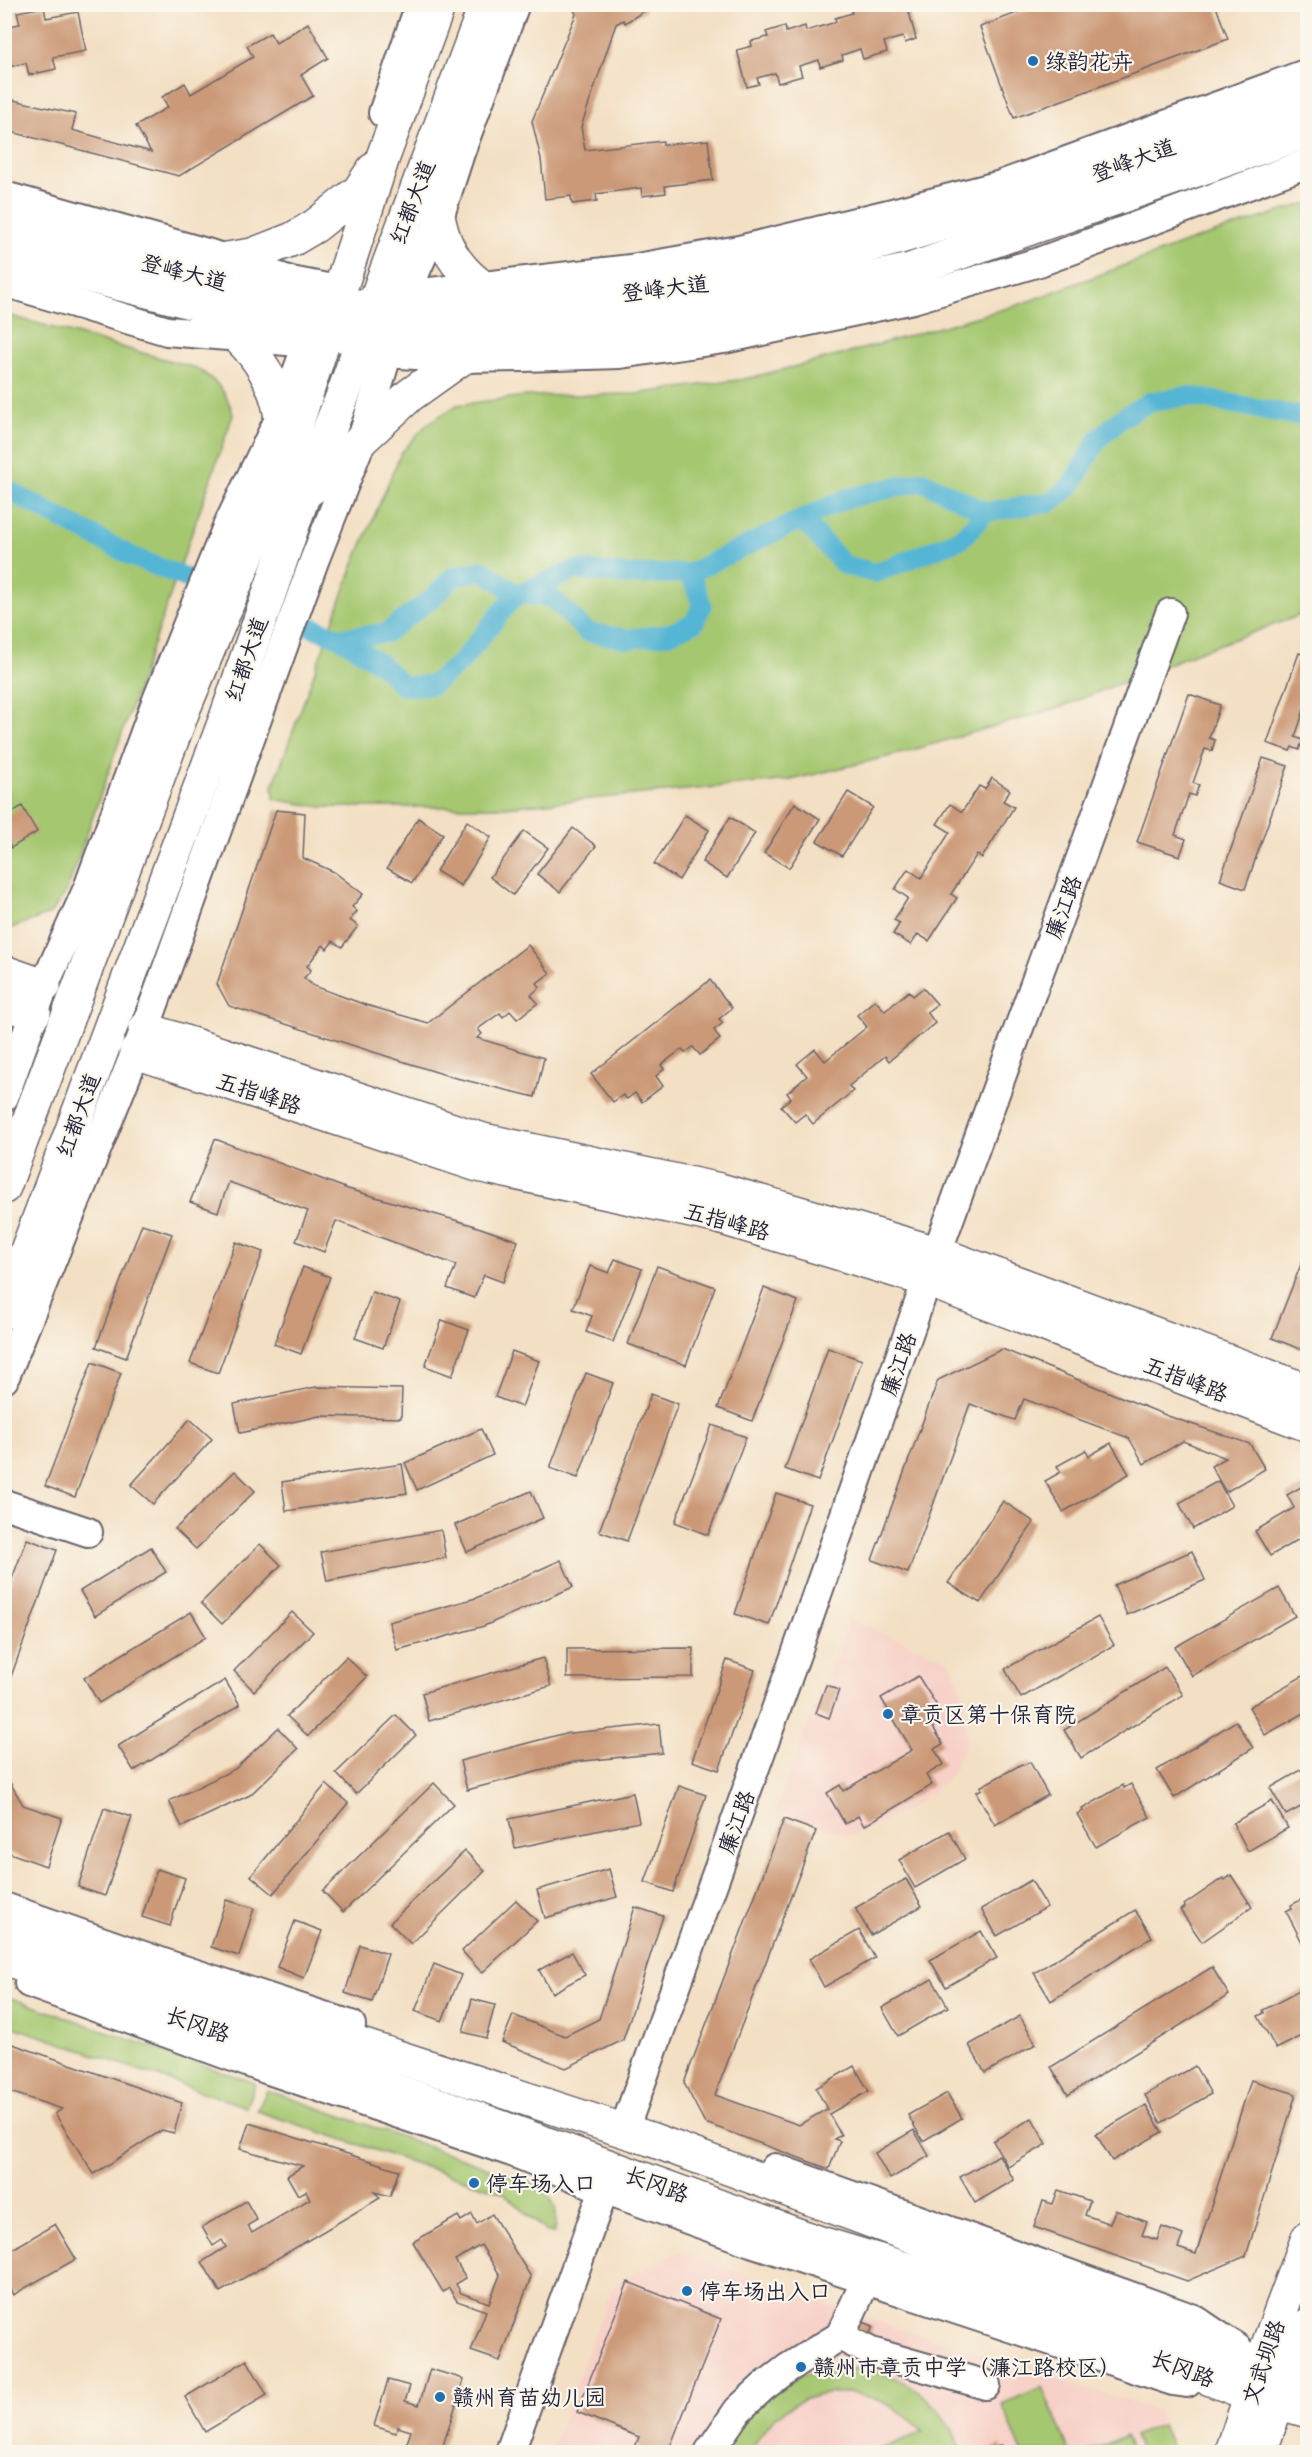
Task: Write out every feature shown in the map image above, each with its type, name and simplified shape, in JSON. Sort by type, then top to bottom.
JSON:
[{"type":"main road","name":"红都大道","points":[[291,489],[324,317],[439,4]]},
{"type":"main road","name":"红都大道","points":[[4,1187],[169,706],[255,539],[291,489],[375,346],[435,142],[486,4]]},
{"type":"main road","name":"登峰大道","points":[[324,317],[375,346],[634,293],[742,279],[897,238],[1008,204],[1308,97]]},
{"type":"main road","name":"登峰大道","points":[[4,225],[272,323],[324,317],[390,301],[511,317],[631,323],[749,305],[910,270],[1308,131]]},
{"type":"main road","points":[[167,283],[219,321],[257,357],[266,372],[281,415],[281,445],[291,489],[339,467],[362,440],[410,395],[462,358],[511,317],[453,256],[438,221],[434,199],[435,142]]},
{"type":"main road","points":[[167,283],[293,239],[315,226],[359,191],[383,157]]},
{"type":"main road","name":"登峰大道","points":[[4,254],[167,283]]},
{"type":"main road","name":"红都大道","points":[[4,1312],[226,718],[255,539]]},
{"type":"main road","points":[[4,972],[27,1001]]},
{"type":"main road","name":"五指峰路","points":[[141,1041],[478,1165],[719,1217],[932,1267],[1308,1391]]},
{"type":"main road","name":"五指峰路","points":[[932,1267],[1308,1425]]},
{"type":"main road","name":"长冈路","points":[[4,1929],[650,2139],[1289,2389]]},
{"type":"main road","name":"长冈路","points":[[4,1958],[459,2112],[817,2242],[1289,2389]]},
{"type":"main road","points":[[460,2077],[534,2085]]},
{"type":"main road","points":[[459,2112],[512,2152]]},
{"type":"main road","name":"文武坝路","points":[[1232,2452],[1289,2389],[1308,2238]]},
{"type":"main road","points":[[751,2242],[817,2242]]},
{"type":"main road","points":[[937,2303],[999,2297]]},
{"type":"main road","name":"文武坝路","points":[[1260,2452],[1289,2389],[1308,2325]]},
{"type":"street","points":[[255,539],[281,415],[324,317],[385,106],[420,4]]},
{"type":"street","points":[[390,301],[438,221],[460,153],[515,4]]},
{"type":"street","points":[[390,301],[481,287],[631,269],[739,250],[1001,185],[1308,73]]},
{"type":"street","points":[[4,1379],[141,1041],[314,561],[362,440],[375,346],[462,358],[620,354],[724,339],[913,298],[1039,262],[1308,163]]},
{"type":"street","points":[[4,196],[230,260],[291,280],[324,317]]},
{"type":"street","points":[[4,282],[167,331],[239,338],[324,317]]},
{"type":"street","name":"廉江路","points":[[629,2116],[795,1657],[932,1267],[1170,613]]},
{"type":"street","points":[[4,1097],[27,1001],[88,888],[169,706]]},
{"type":"street","points":[[4,1504],[88,1532]]},
{"type":"street","points":[[4,1906],[175,1967],[629,2116],[1194,2319],[1289,2389]]},
{"type":"street","points":[[4,1974],[266,2069],[512,2152],[604,2189],[751,2242],[1173,2381],[1289,2389]]},
{"type":"street","points":[[510,2452],[604,2189]]},
{"type":"street","points":[[709,2452],[738,2410],[763,2387],[788,2367],[840,2336],[866,2280]]},
{"type":"street","points":[[840,2336],[871,2352],[986,2385]]},
{"type":"shaded area","name":"章贡区第十保育院","points":[[849,1619],[949,1660],[962,1689],[967,1740],[950,1776],[908,1810],[851,1836],[775,1811]]},
{"type":"shaded area","name":"赣州市章贡中学（濂江路校区）","points":[[679,2251],[882,2323],[1157,2410],[1176,2452],[550,2452],[613,2286]]},
{"type":"green space","points":[[1307,203],[1307,613],[1198,652],[1061,707],[899,754],[791,780],[504,807],[321,807],[274,799],[273,786],[353,566],[401,453],[427,424],[457,405],[525,396],[635,394],[745,379],[848,353],[1018,305],[1196,239]]},
{"type":"green space","points":[[4,314],[196,368],[220,387],[233,415],[67,891],[50,914],[8,929],[4,929]]},
{"type":"green space","points":[[5,1996],[255,2083],[246,2107],[5,2024]]},
{"type":"green space","points":[[267,2090],[530,2182],[545,2192],[553,2202],[556,2215],[555,2233],[546,2232],[504,2193],[257,2111]]},
{"type":"green space","points":[[836,2368],[880,2373],[914,2388],[941,2414],[963,2452],[873,2452],[923,2432],[903,2413],[880,2401],[855,2394],[831,2393],[807,2399],[785,2410],[766,2428],[751,2452],[723,2452],[743,2416],[801,2375]]},
{"type":"green space","points":[[1042,2387],[1070,2452],[1022,2452],[1002,2404]]},
{"type":"green space","points":[[1162,2425],[1174,2452],[1141,2452],[1134,2436]]},
{"type":"green space","points":[[1125,2436],[1132,2452],[1087,2452]]},
{"type":"building","points":[[574,4],[650,4],[645,7],[646,10],[625,23],[623,20],[616,24],[581,127],[585,150],[663,141],[663,145],[708,140],[713,180],[665,186],[666,193],[642,196],[641,188],[596,194],[597,201],[572,204],[571,196],[545,199],[541,159],[532,121],[576,14],[572,6]]},
{"type":"building","points":[[870,4],[871,8],[882,4],[890,6],[907,4],[916,39],[905,43],[903,37],[884,42],[887,52],[863,59],[860,49],[842,55],[843,60],[820,67],[819,60],[799,66],[802,76],[778,83],[775,73],[757,78],[759,84],[747,87],[737,50],[752,46],[751,41],[768,37],[766,32],[785,26],[786,32],[805,26],[806,31],[836,22],[835,18],[852,13],[851,8]]},
{"type":"building","points":[[1040,4],[1215,4],[1228,39],[1014,118],[980,27]]},
{"type":"building","points":[[44,7],[46,18],[78,12],[86,51],[53,57],[56,69],[29,75],[26,63],[4,68],[4,27],[20,24],[17,12]]},
{"type":"building","points":[[308,23],[328,58],[301,75],[313,96],[179,176],[4,130],[4,98],[76,114],[72,130],[151,152],[136,126],[168,107],[162,97],[185,83],[191,94],[253,57],[247,46],[270,33],[276,43]]},
{"type":"building","points":[[1299,653],[1308,656],[1308,711],[1304,710],[1295,737],[1303,740],[1299,750],[1292,747],[1290,751],[1267,743]]},
{"type":"building","points":[[1189,694],[1220,705],[1209,738],[1215,740],[1212,751],[1205,749],[1193,783],[1199,785],[1195,796],[1189,794],[1175,835],[1186,839],[1180,856],[1137,842]]},
{"type":"building","points":[[1263,758],[1288,766],[1245,889],[1220,880]]},
{"type":"building","points":[[992,778],[1010,790],[1003,801],[1014,807],[982,858],[977,854],[951,894],[957,898],[929,941],[918,934],[911,945],[893,934],[900,923],[894,920],[908,898],[895,889],[908,869],[921,878],[950,832],[937,824],[950,804],[962,812],[979,786],[985,789]]},
{"type":"building","points":[[848,792],[873,807],[842,856],[817,841]]},
{"type":"building","points":[[795,803],[820,819],[789,868],[764,853]]},
{"type":"building","points":[[22,806],[37,832],[11,848],[5,836],[5,817]]},
{"type":"building","points":[[276,810],[305,813],[303,858],[334,872],[363,894],[352,907],[357,911],[350,920],[358,926],[342,947],[333,941],[327,949],[323,945],[307,966],[311,970],[304,978],[314,986],[366,1005],[428,1023],[528,945],[550,973],[537,983],[540,987],[531,995],[538,1003],[517,1019],[510,1011],[503,1017],[500,1013],[478,1029],[482,1034],[477,1038],[544,1058],[535,1097],[452,1077],[229,1006],[217,984]]},
{"type":"building","points":[[685,815],[709,830],[679,880],[654,864]]},
{"type":"building","points":[[730,817],[755,833],[727,878],[702,862]]},
{"type":"building","points":[[418,818],[443,834],[412,883],[387,868]]},
{"type":"building","points":[[467,821],[491,837],[461,886],[436,871]]},
{"type":"building","points":[[573,828],[596,846],[560,892],[537,874]]},
{"type":"building","points":[[524,831],[548,848],[513,895],[490,877]]},
{"type":"building","points":[[710,980],[732,1008],[719,1019],[723,1023],[714,1030],[720,1039],[700,1055],[693,1047],[685,1053],[682,1049],[661,1065],[664,1069],[656,1076],[663,1086],[642,1102],[635,1093],[627,1099],[623,1095],[613,1102],[591,1074]]},
{"type":"building","points":[[923,988],[937,1004],[927,1012],[935,1023],[889,1061],[885,1056],[849,1086],[853,1091],[813,1124],[805,1114],[795,1122],[781,1106],[791,1098],[787,1093],[807,1076],[797,1064],[815,1049],[825,1061],[867,1027],[857,1015],[875,1000],[885,1011],[909,991],[913,996]]},
{"type":"building","points":[[215,1139],[348,1189],[472,1225],[518,1241],[503,1282],[484,1275],[474,1298],[447,1288],[456,1265],[336,1221],[324,1252],[296,1241],[308,1211],[229,1182],[218,1212],[190,1202]]},
{"type":"building","points":[[142,1224],[172,1234],[126,1358],[96,1347]]},
{"type":"building","points":[[236,1242],[263,1252],[218,1373],[190,1363]]},
{"type":"building","points":[[1308,1249],[1308,1352],[1272,1338]]},
{"type":"building","points":[[615,1259],[642,1269],[613,1342],[586,1332],[592,1316],[573,1309],[590,1266],[609,1273]]},
{"type":"building","points":[[657,1266],[715,1287],[686,1365],[628,1344]]},
{"type":"building","points":[[303,1267],[330,1277],[301,1354],[274,1344]]},
{"type":"building","points":[[764,1288],[798,1301],[752,1421],[718,1408]]},
{"type":"building","points":[[372,1292],[400,1302],[383,1348],[355,1338]]},
{"type":"building","points":[[442,1320],[469,1330],[452,1376],[425,1366]]},
{"type":"building","points":[[828,1348],[862,1360],[818,1481],[785,1469]]},
{"type":"building","points":[[1002,1349],[1168,1416],[1250,1444],[1265,1469],[1226,1492],[1211,1466],[1226,1458],[1183,1441],[1144,1464],[1129,1438],[1024,1399],[1015,1420],[970,1404],[908,1573],[872,1560],[938,1380]]},
{"type":"building","points":[[512,1351],[539,1361],[522,1407],[495,1397]]},
{"type":"building","points":[[92,1362],[121,1373],[75,1497],[45,1486]]},
{"type":"building","points":[[586,1373],[613,1383],[578,1478],[550,1468]]},
{"type":"building","points":[[316,1387],[402,1389],[401,1418],[320,1416],[240,1433],[234,1404]]},
{"type":"building","points":[[651,1394],[678,1404],[627,1541],[599,1531]]},
{"type":"building","points":[[190,1419],[212,1439],[153,1504],[131,1485]]},
{"type":"building","points":[[712,1425],[746,1437],[708,1535],[675,1522]]},
{"type":"building","points":[[481,1429],[493,1455],[417,1490],[405,1463]]},
{"type":"building","points":[[1111,1443],[1129,1474],[1063,1512],[1045,1481],[1061,1472],[1057,1466],[1086,1450],[1089,1456]]},
{"type":"building","points":[[402,1464],[407,1493],[286,1511],[282,1482]]},
{"type":"building","points":[[235,1471],[255,1491],[196,1549],[175,1529]]},
{"type":"building","points":[[1218,1481],[1232,1506],[1193,1529],[1179,1503]]},
{"type":"building","points":[[1308,1483],[1308,1518],[1301,1521],[1308,1534],[1270,1556],[1255,1531],[1294,1508],[1287,1495]]},
{"type":"building","points":[[531,1491],[543,1518],[467,1552],[455,1525]]},
{"type":"building","points":[[776,1493],[810,1504],[769,1625],[735,1614]]},
{"type":"building","points":[[1003,1501],[1034,1522],[980,1603],[948,1583]]},
{"type":"building","points":[[441,1530],[446,1558],[327,1581],[321,1552]]},
{"type":"building","points":[[27,1539],[57,1550],[5,1693],[4,1600]]},
{"type":"building","points":[[260,1544],[281,1565],[222,1624],[201,1603]]},
{"type":"building","points":[[151,1547],[166,1572],[95,1616],[80,1591]]},
{"type":"building","points":[[1192,1551],[1205,1580],[1127,1615],[1114,1585]]},
{"type":"building","points":[[561,1560],[573,1587],[484,1626],[397,1650],[389,1622],[476,1598]]},
{"type":"building","points":[[1279,1588],[1295,1616],[1192,1676],[1175,1647]]},
{"type":"building","points":[[191,1612],[206,1637],[99,1703],[84,1678]]},
{"type":"building","points":[[292,1612],[313,1632],[254,1691],[234,1671]]},
{"type":"building","points":[[1098,1617],[1114,1645],[1021,1698],[1005,1669]]},
{"type":"building","points":[[693,1648],[693,1677],[567,1678],[567,1649]]},
{"type":"building","points":[[346,1657],[367,1677],[308,1736],[287,1716]]},
{"type":"building","points":[[543,1658],[551,1686],[429,1721],[422,1693]]},
{"type":"building","points":[[727,1660],[755,1670],[719,1770],[692,1761]]},
{"type":"building","points":[[1165,1667],[1183,1695],[1081,1758],[1064,1730]]},
{"type":"building","points":[[1308,1673],[1308,1711],[1265,1735],[1249,1707]]},
{"type":"building","points":[[918,1676],[939,1709],[927,1717],[943,1744],[934,1749],[944,1764],[926,1775],[932,1785],[864,1826],[858,1816],[845,1824],[827,1793],[840,1785],[843,1791],[912,1750],[881,1698]]},
{"type":"building","points":[[225,1680],[240,1705],[134,1771],[118,1746]]},
{"type":"building","points":[[826,1685],[839,1690],[829,1718],[816,1713]]},
{"type":"building","points":[[396,1715],[416,1735],[356,1794],[336,1773]]},
{"type":"building","points":[[1236,1721],[1253,1748],[1174,1798],[1157,1770]]},
{"type":"building","points":[[659,1724],[662,1753],[574,1762],[467,1790],[460,1761],[562,1734]]},
{"type":"building","points":[[278,1728],[298,1749],[250,1795],[182,1827],[169,1801],[235,1769]]},
{"type":"building","points":[[1030,1762],[1048,1795],[995,1825],[976,1792],[982,1789],[980,1787]]},
{"type":"building","points":[[1308,1766],[1308,1803],[1286,1815],[1270,1788]]},
{"type":"building","points":[[4,1772],[23,1805],[62,1818],[46,1866],[4,1851]]},
{"type":"building","points":[[434,1783],[454,1804],[343,1912],[323,1891]]},
{"type":"building","points":[[326,1784],[348,1803],[273,1894],[251,1876]]},
{"type":"building","points":[[1131,1784],[1150,1817],[1096,1847],[1077,1814],[1123,1785],[1124,1788]]},
{"type":"building","points":[[679,1786],[706,1795],[673,1892],[645,1882]]},
{"type":"building","points":[[633,1793],[639,1822],[515,1848],[509,1819]]},
{"type":"building","points":[[1272,1801],[1288,1828],[1248,1851],[1233,1823]]},
{"type":"building","points":[[104,1808],[132,1817],[105,1896],[78,1887]]},
{"type":"building","points":[[784,1819],[816,1831],[715,2095],[799,2125],[827,2109],[816,2088],[854,2066],[869,2091],[829,2114],[841,2135],[834,2139],[840,2141],[829,2169],[705,2123],[684,2083]]},
{"type":"building","points":[[949,1831],[965,1859],[915,1888],[899,1860]]},
{"type":"building","points":[[465,1851],[485,1871],[411,1944],[390,1923]]},
{"type":"building","points":[[157,1869],[185,1878],[170,1926],[142,1917]]},
{"type":"building","points":[[609,1869],[617,1897],[545,1918],[537,1890]]},
{"type":"building","points":[[1231,1875],[1252,1907],[1202,1942],[1180,1910],[1223,1878],[1225,1880]]},
{"type":"building","points":[[906,1879],[922,1906],[871,1935],[855,1908]]},
{"type":"building","points":[[1031,1880],[1047,1907],[997,1936],[981,1909]]},
{"type":"building","points":[[1308,1896],[1308,1942],[1303,1944],[1286,1911],[1292,1908],[1291,1905]]},
{"type":"building","points":[[226,1900],[254,1908],[239,1956],[211,1947]]},
{"type":"building","points":[[516,1900],[537,1921],[482,1973],[462,1951]]},
{"type":"building","points":[[635,1907],[663,1916],[623,2040],[566,2068],[502,2042],[513,2015],[565,2036],[599,2019]]},
{"type":"building","points":[[1135,1910],[1152,1937],[1051,2001],[1034,1973]]},
{"type":"building","points":[[295,1921],[322,1931],[304,1978],[277,1967]]},
{"type":"building","points":[[859,1930],[875,1958],[824,1987],[809,1959]]},
{"type":"building","points":[[981,1931],[997,1958],[946,1987],[930,1960]]},
{"type":"building","points":[[360,1945],[388,1954],[372,2002],[345,1993]]},
{"type":"building","points":[[572,1952],[585,1975],[552,1993],[539,1970]]},
{"type":"building","points":[[434,1964],[461,1975],[442,2021],[415,2011]]},
{"type":"building","points":[[1212,1967],[1229,1995],[1068,2095],[1051,2067]]},
{"type":"building","points":[[932,1979],[948,2007],[898,2036],[882,2008]]},
{"type":"building","points":[[1305,1988],[1308,1990],[1308,2033],[1276,2049],[1258,2016],[1264,2013],[1263,2010]]},
{"type":"building","points":[[472,1999],[495,2005],[486,2038],[463,2032]]},
{"type":"building","points":[[1020,2016],[1036,2044],[985,2073],[969,2045]]},
{"type":"building","points":[[4,2041],[182,2103],[174,2133],[162,2130],[94,2174],[55,2114],[62,2109],[4,2090]]},
{"type":"building","points":[[1195,2066],[1211,2094],[1161,2123],[1145,2095]]},
{"type":"building","points":[[1251,2080],[1296,2094],[1246,2256],[1187,2281],[1034,2227],[1043,2201],[1053,2204],[1058,2190],[1090,2201],[1085,2215],[1110,2224],[1115,2210],[1147,2222],[1142,2235],[1157,2240],[1162,2227],[1183,2235],[1178,2248],[1196,2254]]},
{"type":"building","points":[[947,2093],[962,2118],[923,2141],[908,2115]]},
{"type":"building","points":[[1146,2105],[1162,2132],[1112,2161],[1096,2134]]},
{"type":"building","points":[[1032,2118],[1047,2144],[1008,2167],[993,2141]]},
{"type":"building","points":[[249,2123],[399,2170],[390,2196],[375,2192],[380,2198],[220,2292],[202,2262],[226,2247],[222,2240],[213,2246],[202,2227],[246,2201],[257,2220],[248,2225],[252,2233],[310,2199],[306,2191],[298,2195],[287,2176],[303,2166],[240,2149]]},
{"type":"building","points":[[914,2130],[929,2156],[890,2179],[875,2153]]},
{"type":"building","points":[[999,2155],[1014,2180],[975,2203],[960,2177]]},
{"type":"building","points":[[472,2214],[477,2224],[492,2214],[531,2277],[500,2361],[471,2351],[486,2311],[457,2301],[449,2288],[443,2292],[413,2242],[458,2216],[461,2221]],"holes":[[[481,2245],[500,2275],[489,2303],[461,2293],[456,2284],[466,2278],[455,2260]]]},
{"type":"building","points":[[55,2224],[76,2259],[13,2295],[4,2280],[4,2254]]},
{"type":"building","points":[[628,2282],[721,2319],[668,2452],[648,2452],[635,2447],[639,2437],[577,2412]]},
{"type":"building","points":[[853,2318],[873,2326],[868,2338],[848,2331]]},
{"type":"building","points":[[247,2360],[267,2395],[205,2432],[185,2397]]},
{"type":"building","points":[[430,2369],[464,2379],[441,2452],[404,2452],[411,2431],[397,2427],[396,2433],[374,2426],[388,2380],[410,2386],[405,2401],[419,2405]]},
{"type":"building","points":[[1001,2445],[1004,2452],[984,2452]]},
{"type":"waterway","points":[[4,488],[133,557],[340,638],[386,633],[434,597],[453,577],[483,570],[516,594],[551,597],[587,632],[628,639],[668,634],[694,623],[702,605],[690,573],[802,519],[844,565],[875,573],[961,539],[986,512],[1051,502],[1071,486],[1099,438],[1122,418],[1149,402],[1189,396],[1293,415],[1308,414]]},
{"type":"waterway","points":[[802,519],[845,499],[922,481],[986,512]]},
{"type":"waterway","points":[[340,638],[382,665],[403,686],[432,685],[460,663],[516,594],[576,570],[632,575],[690,573]]},
{"type":"place","name":"绿韵花卉","points":[[1033,61]]},
{"type":"place","name":"章贡区第十保育院","points":[[888,1714]]},
{"type":"place","name":"停车场入口","points":[[474,2183]]},
{"type":"place","name":"停车场出入口","points":[[687,2291]]},
{"type":"place","name":"赣州市章贡中学（濂江路校区）","points":[[801,2367]]},
{"type":"place","name":"赣州育苗幼儿园","points":[[440,2397]]}]
